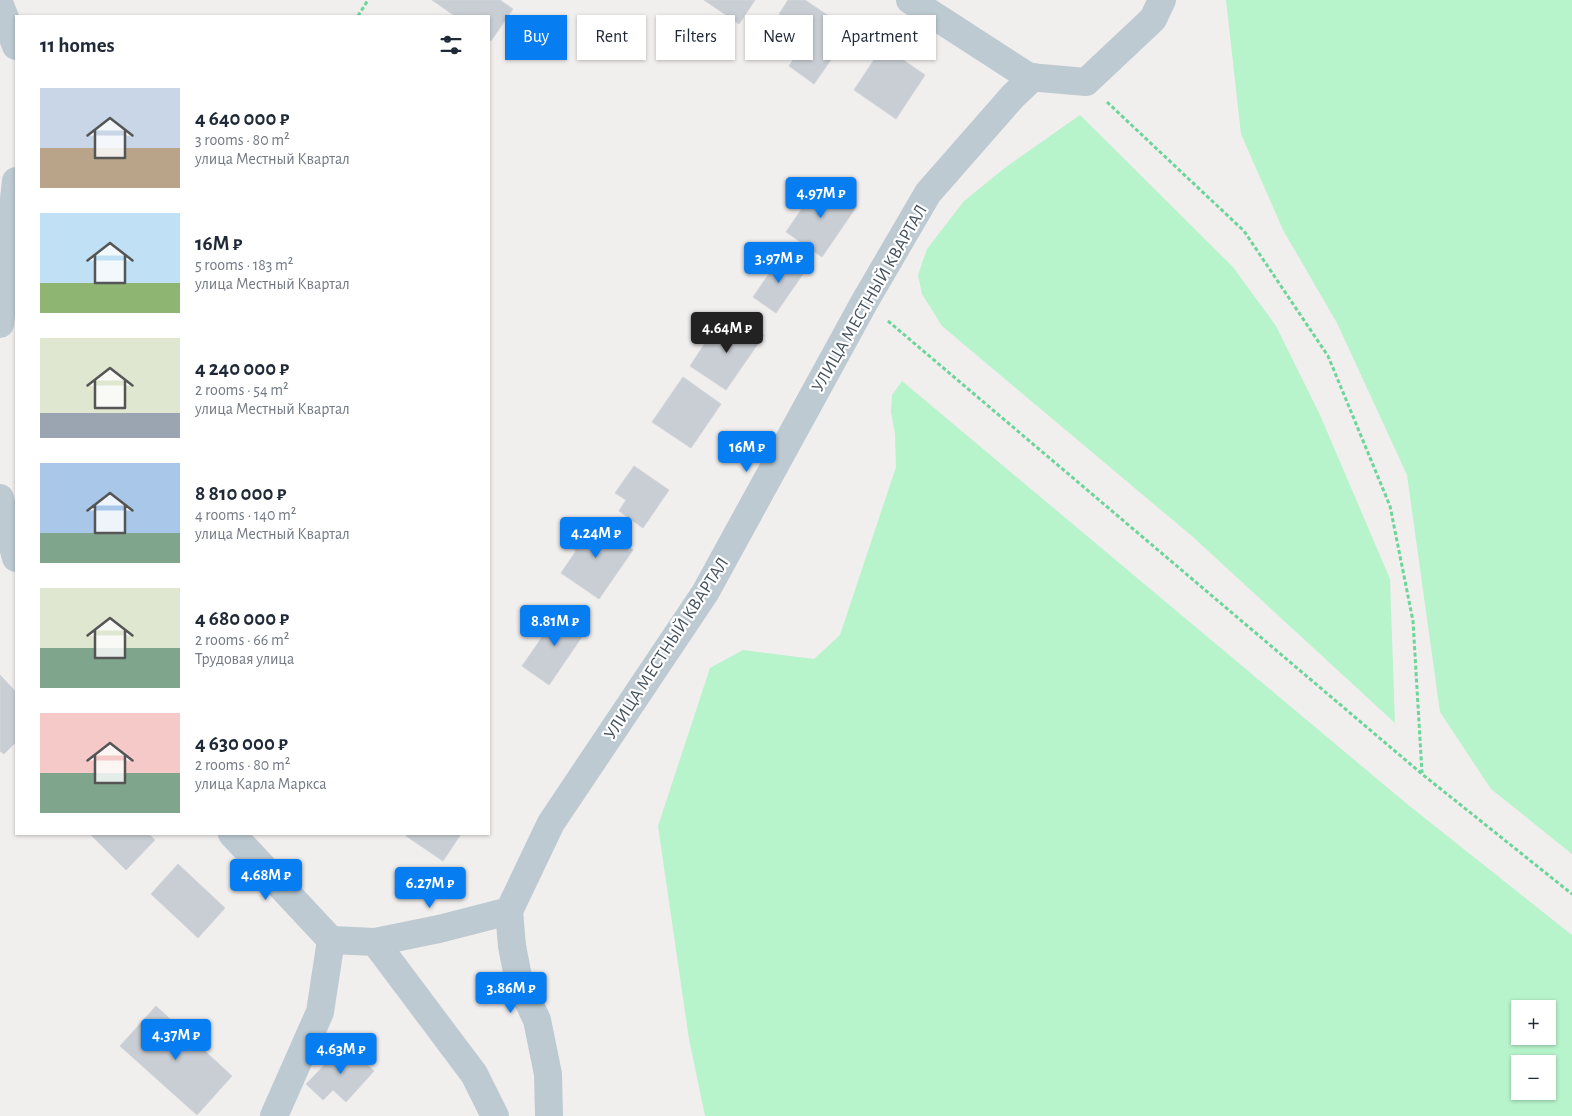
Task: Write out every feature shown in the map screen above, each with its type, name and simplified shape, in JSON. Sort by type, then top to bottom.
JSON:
[{"type":"street","points":[[910,0],[1029,77],[1086,82],[1153,18],[1162,0]]},
{"type":"street","points":[[0,5],[15,43]]},
{"type":"street","name":"УЛИЦА МЕСТНЫЙ КВАРТАЛ","points":[[501,913],[550,823],[705,593],[865,301],[928,193],[1013,96],[1034,77]]},
{"type":"street","points":[[0,324],[15,190]]},
{"type":"street","points":[[0,498],[15,554]]},
{"type":"street","points":[[233,835],[331,940],[375,942],[439,929],[501,913],[512,946],[519,982],[536,1020],[548,1074],[549,1116]]},
{"type":"street","points":[[274,1116],[320,1012],[331,940]]},
{"type":"street","points":[[375,942],[474,1074],[495,1116]]},
{"type":"path","points":[[359,15],[368,0]]},
{"type":"path","points":[[1086,82],[1244,231],[1328,356],[1390,506],[1413,622],[1422,774]]},
{"type":"path","points":[[865,301],[1422,774],[1572,894]]},
{"type":"green space","points":[[1226,0],[1572,0],[1572,854],[1491,789],[1440,712],[1407,475],[1337,323],[1283,230],[1241,134]]},
{"type":"green space","points":[[1080,115],[1233,267],[1276,326],[1320,415],[1390,579],[1395,723],[1193,537],[942,326],[922,294],[918,275],[927,249],[964,201],[1006,167]]},
{"type":"green space","points":[[902,381],[1407,804],[1572,935],[1572,1116],[705,1116],[689,1039],[658,826],[710,668],[743,650],[814,659],[840,635],[896,467],[895,434],[891,412],[892,395]]},
{"type":"building","points":[[432,0],[500,0],[513,9],[509,15],[505,15],[505,21],[491,41],[490,15],[454,15]]},
{"type":"building","points":[[704,0],[755,0],[739,24],[735,21],[735,15],[726,15]]},
{"type":"building","points":[[788,0],[805,0],[827,15],[823,15],[823,60],[831,60],[814,84],[789,66],[793,60],[813,60],[813,15],[779,14]]},
{"type":"building","points":[[874,60],[903,60],[925,75],[896,119],[854,90]]},
{"type":"building","points":[[820,182],[857,206],[822,257],[786,232]]},
{"type":"building","points":[[782,255],[805,271],[776,313],[753,297]]},
{"type":"building","points":[[738,317],[764,335],[726,390],[690,366],[709,337],[720,344]]},
{"type":"building","points":[[683,377],[721,404],[691,448],[652,422]]},
{"type":"building","points":[[634,466],[669,490],[643,528],[619,511],[626,500],[615,493]]},
{"type":"building","points":[[590,519],[633,550],[599,599],[561,573],[576,551],[571,547]]},
{"type":"building","points":[[561,610],[588,628],[549,685],[522,666]]},
{"type":"building","points":[[0,675],[15,691],[15,743],[4,754],[0,751]]},
{"type":"building","points":[[91,835],[150,835],[155,840],[126,870]]},
{"type":"building","points":[[407,835],[460,835],[443,861]]},
{"type":"building","points":[[178,864],[225,908],[198,938],[151,894]]},
{"type":"building","points":[[156,1006],[232,1076],[197,1115],[120,1046]]},
{"type":"building","points":[[345,1044],[374,1071],[346,1102],[333,1090],[323,1100],[306,1084]]}]
